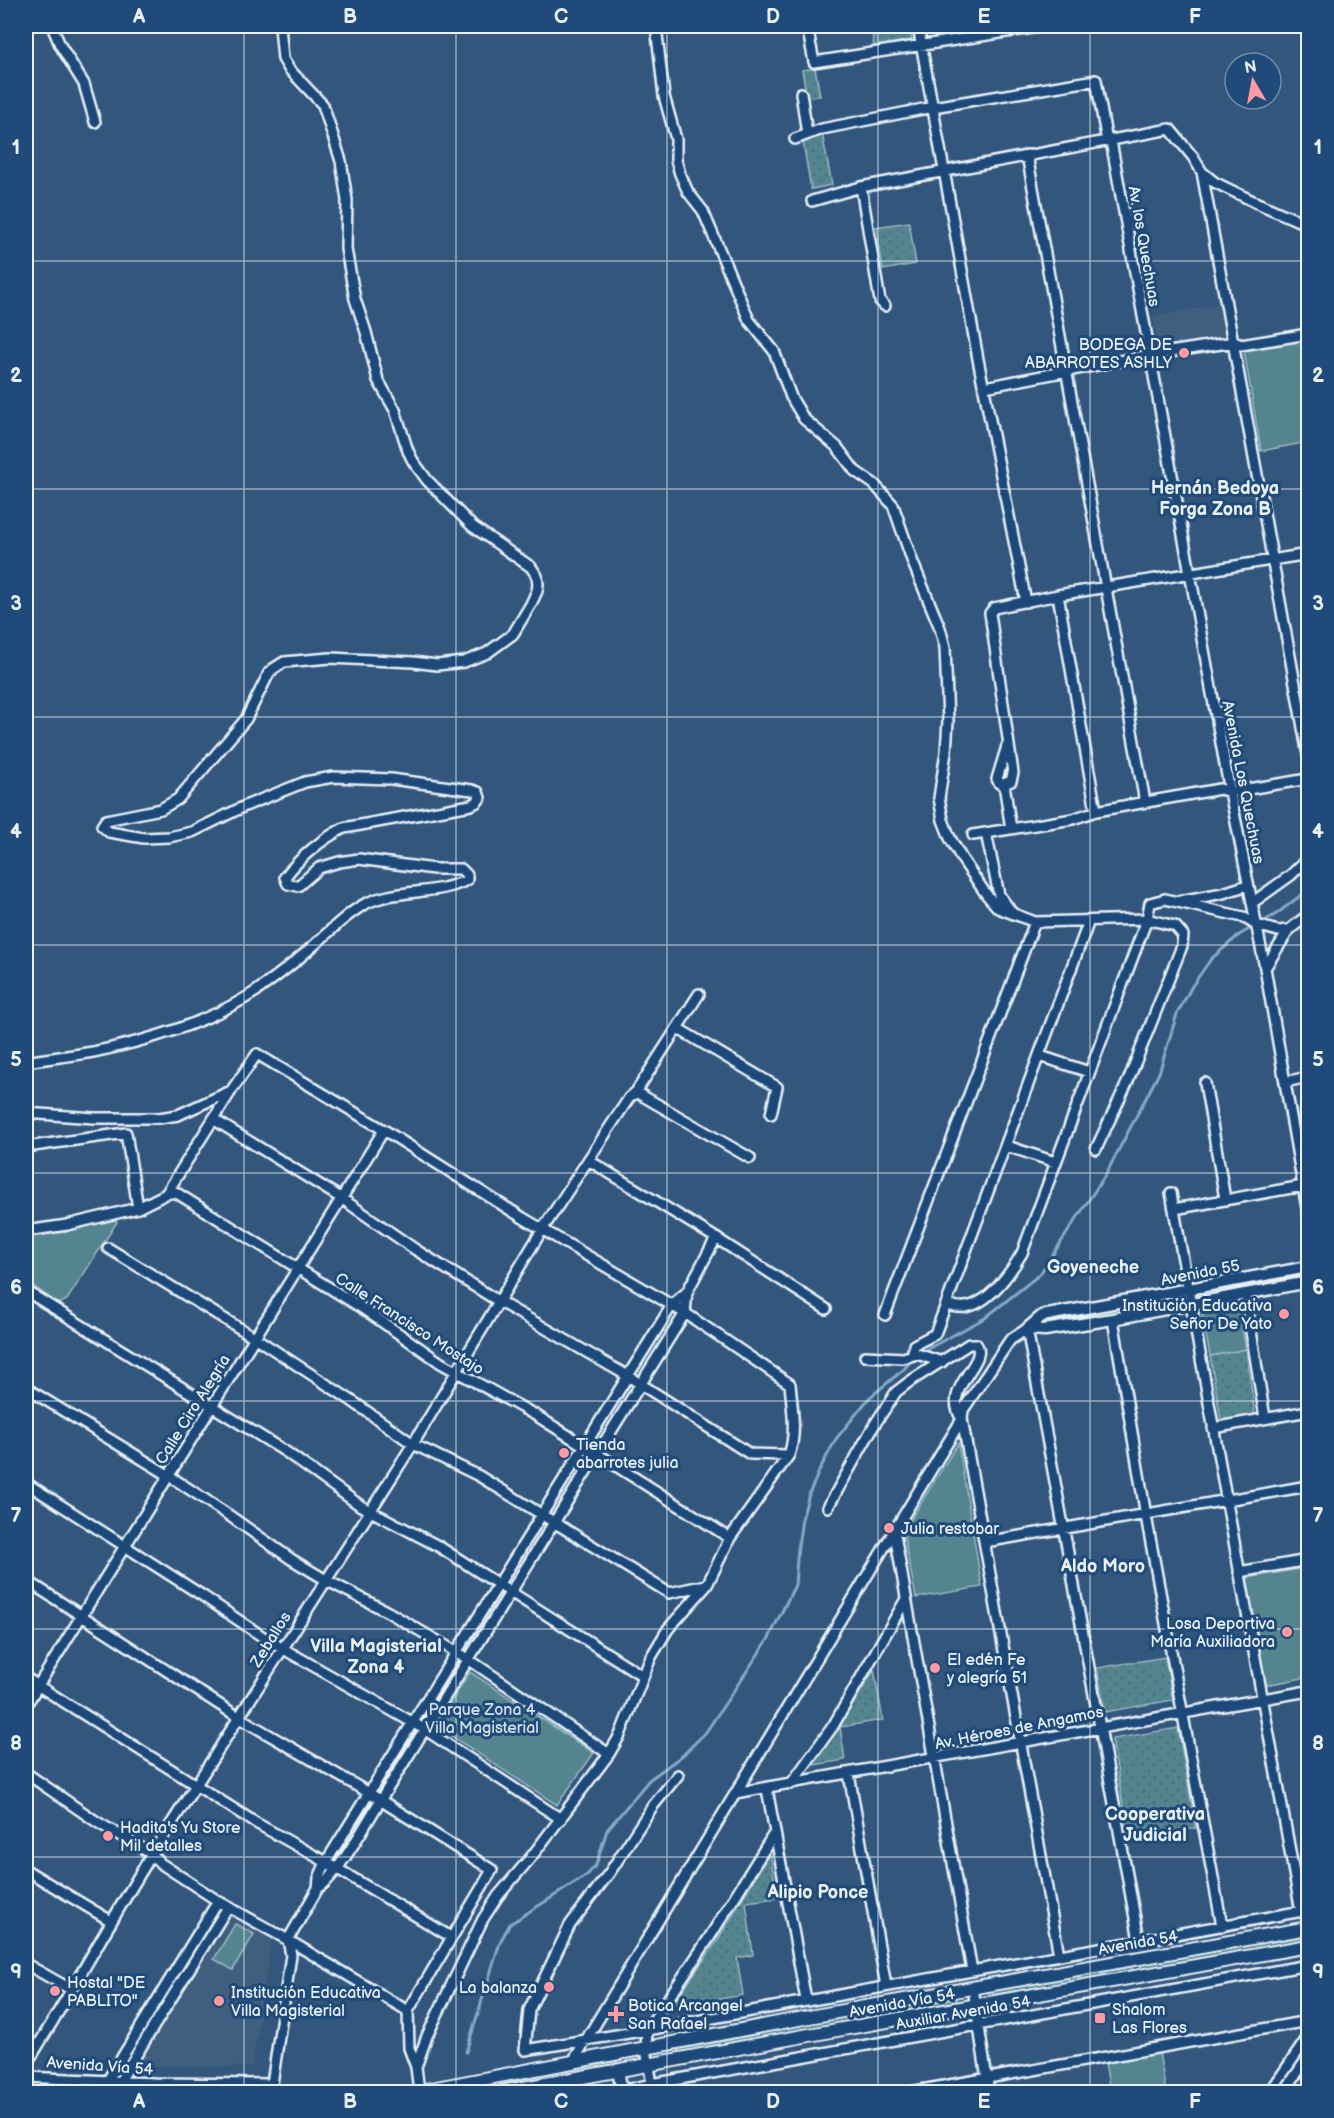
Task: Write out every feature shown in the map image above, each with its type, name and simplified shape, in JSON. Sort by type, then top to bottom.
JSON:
[{"type":"main road","name":"Avenida 54","points":[[973,1988],[1308,1928]]},
{"type":"main road","name":"Avenida Vía 54","points":[[502,2092],[1308,1946]]},
{"type":"main road","name":"Avenida Vía 54","points":[[417,2092],[973,1988]]},
{"type":"street","points":[[52,26],[60,45],[84,84],[95,122]]},
{"type":"street","points":[[26,1062],[92,1052],[131,1042],[219,1012],[254,992],[297,961],[348,914],[368,902],[445,887],[467,880],[467,875],[460,869],[434,869],[359,859],[339,861],[320,868],[298,886],[288,884],[285,876],[312,850],[344,828],[471,805],[480,798],[477,792],[472,790],[391,779],[333,777],[305,782],[245,806],[192,832],[169,837],[144,838],[109,832],[102,826],[106,820],[161,809],[178,799],[246,719],[269,673],[277,665],[293,660],[330,658],[437,665],[464,662],[487,653],[513,634],[537,591],[537,576],[531,567],[465,519],[427,480],[408,452],[395,410],[378,380],[355,299],[346,249],[347,200],[341,161],[323,105],[289,69],[283,59],[280,26]]},
{"type":"street","points":[[656,26],[664,96],[676,139],[676,160],[688,192],[703,211],[749,320],[774,351],[791,397],[804,419],[837,447],[855,471],[885,494],[898,516],[913,563],[940,628],[945,647],[948,721],[939,798],[943,820],[962,859],[998,908],[1035,922],[1147,920],[1174,926],[1184,939],[1128,1081],[1096,1149]]},
{"type":"street","points":[[807,26],[814,62],[1046,26]]},
{"type":"street","points":[[918,26],[978,359],[1026,602]]},
{"type":"street","name":"Av. los Quechuas","points":[[933,107],[1096,80],[1150,355]]},
{"type":"street","points":[[801,93],[807,134]]},
{"type":"street","points":[[795,139],[822,129],[933,107]]},
{"type":"street","points":[[812,201],[943,171],[1170,129],[1202,172],[1214,182],[1308,225]]},
{"type":"street","points":[[1028,155],[1145,802]]},
{"type":"street","points":[[1202,172],[1308,755]]},
{"type":"street","points":[[861,188],[880,301],[885,306]]},
{"type":"street","points":[[985,387],[1150,355],[1233,342],[1241,345],[1308,334]]},
{"type":"street","name":"Avenida Los Quechuas","points":[[1150,355],[1189,574],[1265,968],[1308,1214]]},
{"type":"street","points":[[1009,741],[997,775],[997,782],[1004,784],[1013,779],[1009,741],[990,613],[994,608],[1058,595],[1308,554]]},
{"type":"street","points":[[1058,595],[1095,811]]},
{"type":"street","points":[[973,836],[1073,819],[1095,811],[1220,789],[1230,792],[1308,779]]},
{"type":"street","points":[[1004,784],[1011,829]]},
{"type":"street","points":[[986,833],[999,895],[1013,914]]},
{"type":"street","points":[[1252,903],[1291,875],[1308,858]]},
{"type":"street","points":[[1176,901],[1223,893],[1248,885]]},
{"type":"street","points":[[946,1305],[963,1308],[973,1305],[992,1292],[1010,1273],[1022,1253],[1147,920],[1150,903],[1165,899],[1176,901],[1243,917],[1256,925],[1278,931],[1289,930]]},
{"type":"street","points":[[1265,968],[1289,930],[1308,915]]},
{"type":"street","points":[[942,1362],[913,1351],[914,1345],[935,1334],[1089,921]]},
{"type":"street","points":[[885,1315],[1035,922]]},
{"type":"street","name":"Zeballos","points":[[26,2065],[152,1854],[413,1444],[542,1230],[629,1098],[636,1092],[699,994]]},
{"type":"street","points":[[677,1028],[777,1087],[771,1114]]},
{"type":"street","points":[[26,1232],[138,1208],[166,1194],[257,1054],[384,1130],[542,1230],[672,1305],[790,1384],[793,1425],[789,1455],[730,1538],[707,1585],[668,1629],[643,1676],[620,1735],[609,1754],[561,1819],[498,1896],[483,1919],[427,2036],[416,2067]]},
{"type":"street","points":[[1040,1056],[1089,1072]]},
{"type":"street","points":[[1285,1082],[1308,1077]]},
{"type":"street","points":[[1205,1083],[1225,1199]]},
{"type":"street","points":[[26,1113],[94,1118],[159,1118],[178,1115],[231,1091]]},
{"type":"street","points":[[636,1092],[750,1158]]},
{"type":"street","points":[[213,1119],[341,1198],[416,1250],[498,1301],[640,1383],[750,1454],[789,1455]]},
{"type":"street","name":"Calle Ciro Alegría","points":[[26,1705],[384,1130]]},
{"type":"street","points":[[26,1147],[126,1133],[138,1208]]},
{"type":"street","points":[[1007,1146],[1055,1162]]},
{"type":"street","points":[[588,1160],[716,1238],[826,1309]]},
{"type":"street","points":[[1174,1209],[1304,1186]]},
{"type":"street","name":"Calle Francisco Mostajo","points":[[166,1194],[175,1192],[365,1310],[456,1373],[537,1416],[730,1538]]},
{"type":"street","points":[[678,1775],[652,1807],[610,1872],[570,1925],[530,2010],[525,2050],[586,2041],[1305,1911],[1262,1699],[1171,1193]]},
{"type":"street","points":[[318,1888],[326,1884],[337,1869],[684,1313],[687,1292],[716,1238]]},
{"type":"street","points":[[108,1248],[255,1337],[413,1444],[478,1476],[669,1593],[707,1585]]},
{"type":"street","name":"Avenida 55","points":[[1027,1329],[1042,1316],[1308,1267]]},
{"type":"street","name":"Avenida 55","points":[[1027,1329],[1045,1330],[1113,1319],[1308,1282]]},
{"type":"street","points":[[26,1292],[286,1452],[370,1511],[438,1546],[500,1583],[643,1676]]},
{"type":"street","points":[[153,2083],[272,2084],[291,1955],[288,1940],[318,1888],[319,1878],[326,1862],[454,1652],[500,1583],[672,1305],[687,1292]]},
{"type":"street","points":[[1245,1294],[1265,1418]]},
{"type":"street","points":[[1113,1319],[1146,1516],[1222,1926]]},
{"type":"street","points":[[1059,1955],[962,1419],[963,1410],[1010,1340],[1027,1329],[1139,1940]]},
{"type":"street","points":[[828,1507],[873,1427],[896,1392],[969,1344],[976,1344],[979,1348],[979,1355],[964,1378],[956,1396],[957,1412],[962,1419]]},
{"type":"street","points":[[865,1356],[903,1358],[918,1354]]},
{"type":"street","points":[[26,1388],[168,1475],[291,1559],[468,1659],[609,1754]]},
{"type":"street","points":[[1213,1428],[1308,1411]]},
{"type":"street","points":[[572,2063],[962,1419]]},
{"type":"street","points":[[26,1483],[282,1649],[424,1730],[561,1819]]},
{"type":"street","points":[[985,1542],[1146,1516],[1308,1486]]},
{"type":"street","points":[[894,1529],[972,1971]]},
{"type":"street","points":[[1239,1572],[1307,1560],[1308,1582]]},
{"type":"street","points":[[26,1580],[240,1718],[369,1793],[492,1870],[408,2011],[408,2048],[416,2067],[417,2092]]},
{"type":"street","points":[[791,1784],[833,1726],[906,1599]]},
{"type":"street","points":[[26,1678],[256,1823],[451,1937]]},
{"type":"street","name":"Av. Héroes de Angamos","points":[[735,1793],[1308,1691]]},
{"type":"street","points":[[26,1773],[97,1822],[152,1854],[160,1863],[218,1901],[408,2011]]},
{"type":"street","points":[[849,1774],[886,1986]]},
{"type":"street","points":[[767,1789],[806,2000]]},
{"type":"street","points":[[652,2084],[646,2049],[647,2030],[710,1938],[775,1832]]},
{"type":"street","points":[[26,1870],[111,1921]]},
{"type":"street","points":[[108,2080],[218,1901]]},
{"type":"street","points":[[120,2081],[228,1907]]},
{"type":"street","points":[[26,1964],[72,1990]]},
{"type":"street","name":"Auxiliar Avenida 54","points":[[623,2092],[652,2084],[1308,1965]]},
{"type":"street","points":[[973,1988],[989,2092]]},
{"type":"street","points":[[910,2092],[1308,2021]]},
{"type":"street","points":[[1270,2092],[1308,2037]]},
{"type":"street","points":[[1284,2092],[1308,2056]]},
{"type":"street","points":[[618,2070],[623,2092]]},
{"type":"street","name":"Avenida Vía 54","points":[[26,2077],[153,2083],[169,2092]]},
{"type":"shaded area","points":[[1221,304],[1226,335],[1158,347],[1153,316]]},
{"type":"shaded area","name":"Institución Educativa Villa Magisterial","points":[[230,1914],[272,1937],[252,2067],[137,2066]]},
{"type":"green space","points":[[871,26],[909,26],[912,40],[874,47]]},
{"type":"green space","points":[[815,68],[820,96],[807,98],[802,70]]},
{"type":"green space","points":[[822,133],[832,185],[811,189],[803,142]]},
{"type":"green space","points":[[909,222],[916,264],[883,270],[876,227]]},
{"type":"green space","points":[[1308,340],[1308,442],[1261,451],[1244,351]]},
{"type":"green space","points":[[115,1219],[117,1222],[67,1300],[59,1304],[26,1281],[26,1238],[68,1231]]},
{"type":"green space","points":[[1302,1273],[1303,1279],[1204,1297],[1203,1291]]},
{"type":"green space","points":[[1173,1297],[1174,1303],[1052,1324],[1051,1319]]},
{"type":"green space","points":[[1238,1306],[1246,1349],[1210,1356],[1202,1313]]},
{"type":"green space","points":[[1246,1349],[1255,1415],[1221,1420],[1210,1356]]},
{"type":"green space","points":[[958,1443],[982,1587],[916,1598],[903,1532]]},
{"type":"green space","points":[[1300,1569],[1308,1620],[1308,1677],[1266,1685],[1247,1578]]},
{"type":"green space","points":[[1165,1657],[1173,1700],[1105,1712],[1097,1668]]},
{"type":"green space","points":[[874,1670],[883,1720],[840,1727],[845,1760],[808,1766],[839,1727]]},
{"type":"green space","name":"Parque Zona 4 Villa Magisterial","points":[[470,1672],[594,1753],[557,1805],[436,1726]]},
{"type":"green space","points":[[1178,1728],[1196,1828],[1128,1836],[1112,1739]]},
{"type":"green space","points":[[770,1852],[777,1898],[746,1902],[753,1955],[737,1958],[743,1995],[670,2008],[717,1941]]},
{"type":"green space","points":[[235,1924],[254,1934],[233,1970],[214,1959]]},
{"type":"green space","points":[[1308,1933],[1308,1941],[1142,1971],[1140,1963]]},
{"type":"green space","points":[[1131,1965],[1133,1973],[990,1998],[988,1991]]},
{"type":"green space","points":[[956,1996],[958,2004],[679,2054],[678,2047]]},
{"type":"green space","points":[[1159,2052],[1166,2092],[1110,2092],[1105,2062]]},
{"type":"green space","points":[[616,2060],[617,2065],[474,2092],[441,2092]]},
{"type":"waterway","points":[[1260,923],[1275,915],[1308,890]]},
{"type":"waterway","points":[[922,1352],[985,1318],[1040,1274],[1106,1174],[1159,1073],[1177,1014],[1192,986],[1211,959],[1239,935],[1255,926]]},
{"type":"waterway","points":[[466,2052],[500,1942],[510,1924],[587,1875],[596,1865],[607,1830],[649,1780],[683,1755],[706,1732],[769,1638],[795,1585],[802,1519],[809,1494],[836,1439],[869,1398],[914,1358]]},
{"type":"place","name":"BODEGA DE ABARROTES ASHLY","points":[[1184,353]]},
{"type":"place","name":"Institución Educativa Señor De Yato","points":[[1284,1314]]},
{"type":"place","name":"Tienda abarrotes julia","points":[[564,1453]]},
{"type":"place","name":"Julia restobar","points":[[889,1528]]},
{"type":"place","name":"Losa Deportiva María Auxiliadora","points":[[1287,1632]]},
{"type":"place","name":"El edén Fe y alegría 51","points":[[935,1668]]},
{"type":"place","name":"Hadita's Yu Store Mil detalles","points":[[108,1836]]},
{"type":"place","name":"La balanza","points":[[549,1987]]},
{"type":"place","name":"Hostal \"DE PABLITO\"","points":[[55,1991]]},
{"type":"place","name":"Institución Educativa Villa Magisterial","points":[[219,2001]]},
{"type":"place","name":"Botica Arcangel San Rafael","points":[[616,2014]]},
{"type":"place","name":"Shalom Las Flores","points":[[1100,2018]]},
{"type":"district","name":"Hernán Bedoya Forga Zona B","points":[[1215,498]]},
{"type":"district","name":"Goyeneche","points":[[1093,1267]]},
{"type":"district","name":"Aldo Moro","points":[[1103,1566]]},
{"type":"district","name":"Villa Magisterial Zona 4","points":[[376,1656]]},
{"type":"district","name":"Cooperativa Judicial","points":[[1155,1824]]},
{"type":"district","name":"Alipio Ponce","points":[[818,1892]]}]
